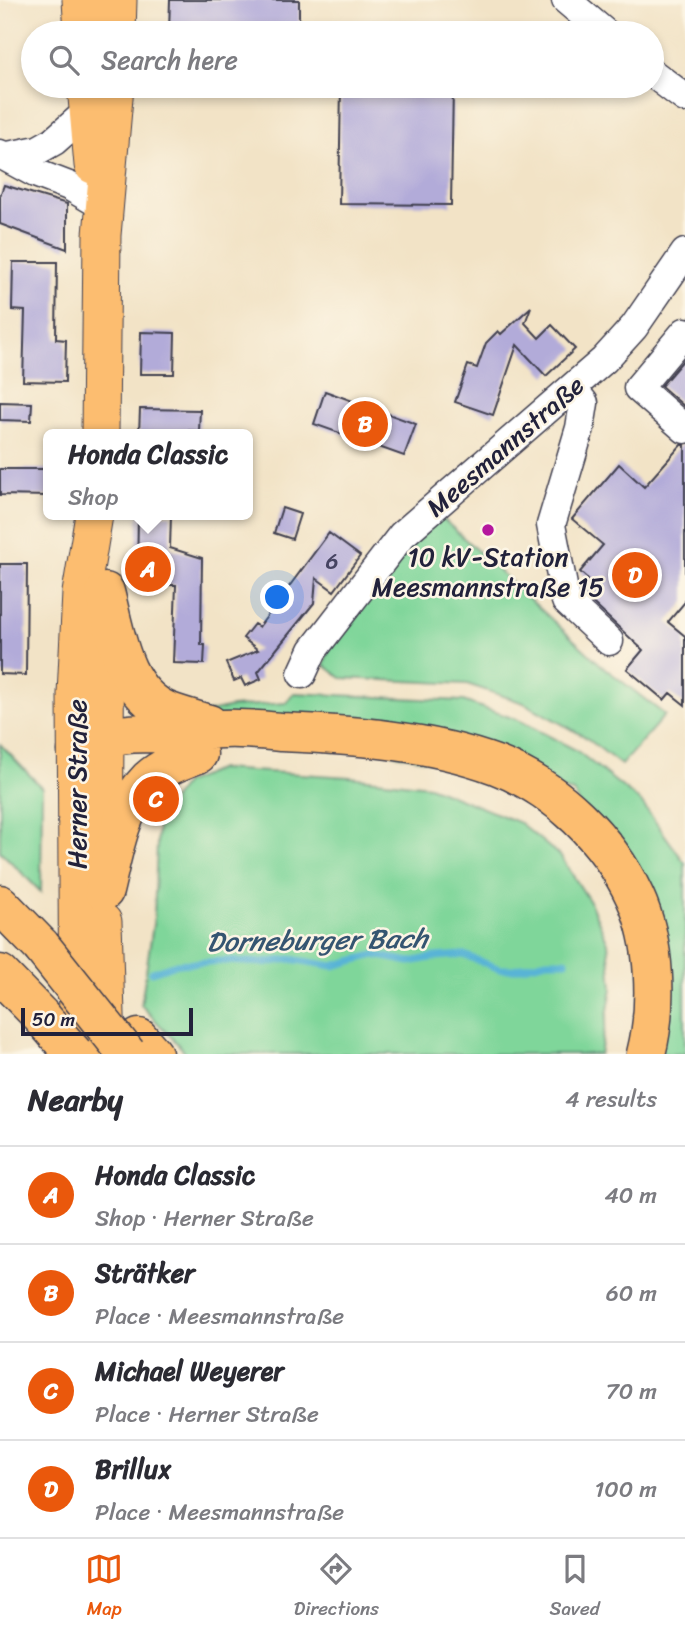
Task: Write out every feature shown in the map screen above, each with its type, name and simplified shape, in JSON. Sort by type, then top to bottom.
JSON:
[{"type":"highway","points":[[106,592],[123,661],[146,696],[211,741],[405,760],[448,768],[491,780],[531,801],[565,825],[596,863],[618,903],[632,947],[638,992],[636,1028],[628,1054]]},
{"type":"highway","points":[[96,748],[341,735],[453,752],[497,765],[541,787],[578,817],[611,856],[636,899],[649,944],[654,992],[652,1030],[646,1054]]},
{"type":"highway","points":[[104,891],[124,813],[150,778],[211,741]]},
{"type":"highway","points":[[0,904],[41,946],[132,1050]]},
{"type":"highway","points":[[0,974],[76,1054]]},
{"type":"main road","points":[[81,0],[82,21]]},
{"type":"main road","points":[[117,21],[118,0]]},
{"type":"main road","points":[[100,219],[115,98]]},
{"type":"main road","points":[[86,99],[100,219],[100,429]]},
{"type":"main road","name":"Herner Straße","points":[[93,520],[81,593],[76,694],[96,748],[104,891],[103,949],[132,1050]]},
{"type":"main road","name":"Herner Straße","points":[[76,1054],[106,592],[101,520]]},
{"type":"street","points":[[572,2],[592,21]]},
{"type":"street","points":[[664,82],[685,98]]},
{"type":"street","points":[[4,155],[38,150],[54,141],[86,99]]},
{"type":"street","points":[[4,155],[35,173],[69,186],[100,219]]},
{"type":"street","name":"Meesmannstraße","points":[[302,674],[313,650],[401,535],[604,359],[634,327],[685,253]]},
{"type":"street","points":[[685,332],[638,388],[685,429]]},
{"type":"street","points":[[572,387],[584,403],[580,428],[551,525],[566,601],[609,641]]},
{"type":"green space","points":[[441,513],[443,519],[601,665],[665,715],[621,765],[584,736],[524,703],[467,684],[341,678],[324,665],[330,645],[386,571]]},
{"type":"green space","points":[[294,693],[463,701],[518,720],[576,750],[641,802],[685,863],[685,1054],[659,1054],[667,1008],[574,792],[204,713],[232,707],[286,703]]},
{"type":"green space","points":[[0,744],[42,788],[41,892],[0,851]]},
{"type":"green space","points":[[220,769],[350,777],[429,786],[520,823],[561,857],[590,902],[608,943],[612,988],[600,1054],[187,1054],[141,1005],[154,918],[158,819],[185,783]]},
{"type":"building","points":[[170,0],[299,0],[299,21],[169,21]]},
{"type":"building","points":[[341,98],[453,98],[451,205],[339,204]]},
{"type":"building","points":[[4,185],[67,204],[67,249],[0,224],[0,196]]},
{"type":"building","points":[[13,262],[57,262],[56,339],[66,340],[65,382],[23,381],[25,311],[12,310]]},
{"type":"building","points":[[531,307],[525,323],[539,338],[552,325],[575,349],[546,376],[517,345],[493,415],[455,402],[468,365],[477,368],[486,343],[498,331],[501,334]]},
{"type":"building","points":[[141,332],[175,333],[174,374],[140,374]]},
{"type":"building","points":[[685,358],[685,407],[661,386]]},
{"type":"building","points":[[325,391],[416,424],[404,456],[314,424]]},
{"type":"building","points":[[0,402],[32,403],[31,421],[0,420]]},
{"type":"building","points":[[140,409],[200,410],[199,429],[139,429]]},
{"type":"building","points":[[681,445],[685,445],[685,602],[668,622],[685,636],[685,705],[670,693],[664,700],[627,669],[643,650],[581,592],[580,588],[588,579],[580,572],[603,545],[572,519],[619,464],[644,487]]},
{"type":"building","points":[[0,469],[43,469],[43,496],[0,495]]},
{"type":"building","points":[[282,508],[300,514],[292,539],[274,533]]},
{"type":"building","points":[[138,520],[171,520],[170,548],[202,558],[201,645],[205,645],[204,664],[173,663],[176,585],[148,585],[149,578],[137,578]]},
{"type":"building","points":[[329,533],[360,556],[334,591],[316,578],[314,603],[258,672],[261,679],[245,686],[241,678],[234,681],[226,663],[258,650],[243,638],[254,624],[259,627]]},
{"type":"building","points":[[0,564],[27,564],[26,675],[0,674]]},
{"type":"waterway","name":"Dorneburger Bach","points":[[152,972],[176,964],[224,961],[265,963],[290,959],[333,966],[374,955],[410,962],[464,955],[500,969],[514,969],[547,961],[566,961]]},
{"type":"place","name":"Strätker","points":[[365,424]]},
{"type":"place","name":"10 kV-Station Meesmannstraße 15","points":[[488,530]]},
{"type":"place","name":"Honda Classic","points":[[148,569]]},
{"type":"place","name":"Brillux","points":[[635,575]]},
{"type":"place","name":"Michael Weyerer","points":[[156,799]]}]
